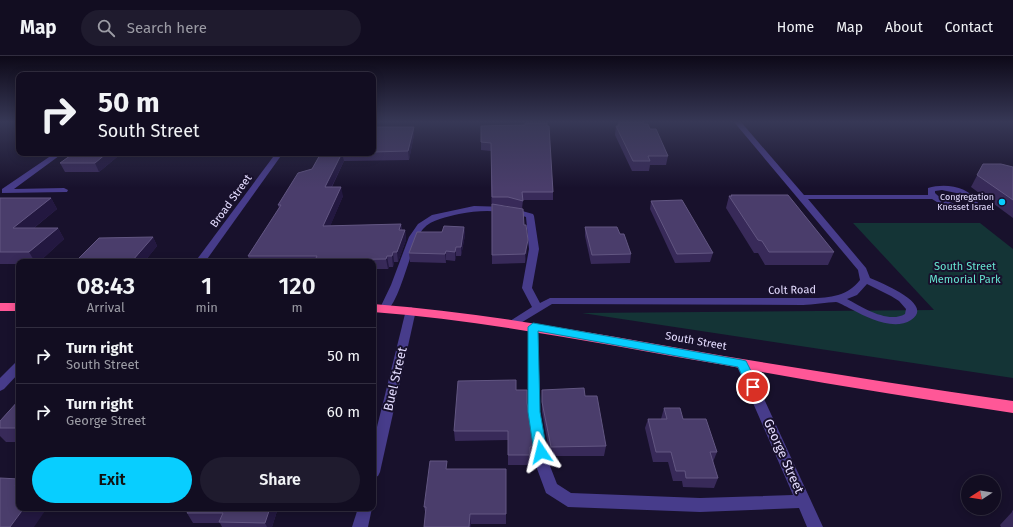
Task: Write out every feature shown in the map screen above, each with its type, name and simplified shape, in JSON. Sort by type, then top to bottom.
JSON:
[{"type":"highway","points":[[0,307],[16,307]]},
{"type":"highway","name":"South Street","points":[[379,308],[411,310],[514,323],[742,364],[1013,407]]},
{"type":"street","points":[[756,144],[851,254],[863,270],[865,280],[898,295],[905,300],[911,308],[911,314],[903,319],[884,319],[872,315],[839,299]]},
{"type":"street","points":[[2,193],[56,156]]},
{"type":"street","name":"Broad Street","points":[[202,259],[278,156]]},
{"type":"street","points":[[802,197],[934,197],[946,203],[957,206],[967,206],[974,203],[972,198],[965,194],[947,189],[937,188],[931,190],[931,194],[934,197]]},
{"type":"street","points":[[2,193],[64,190]]},
{"type":"street","points":[[379,308],[396,285],[413,237],[421,226],[435,217],[474,208],[508,209],[530,216],[534,249],[527,288],[538,308]]},
{"type":"street","name":"Colt Road","points":[[514,323],[550,301],[782,302],[839,299],[858,289],[865,280]]},
{"type":"street","name":"Buel Street","points":[[376,459],[411,310]]},
{"type":"street","points":[[533,327],[534,412],[543,466],[551,488],[568,500],[700,505],[803,501]]},
{"type":"street","name":"George Street","points":[[742,364],[815,527]]},
{"type":"street","points":[[0,386],[16,369]]},
{"type":"street","points":[[360,527],[364,511]]},
{"type":"green space","name":"South Street Memorial Park","points":[[853,223],[980,223],[1013,249],[1013,378],[582,313],[934,310]]},
{"type":"building","points":[[376,144],[410,144],[408,151],[376,152]]},
{"type":"building","points":[[491,144],[550,144],[553,192],[522,192],[523,201],[508,197],[492,197]]},
{"type":"building","points":[[625,144],[663,144],[668,156],[648,156],[650,161],[633,161]]},
{"type":"building","points":[[70,156],[103,156],[95,163],[60,163]]},
{"type":"building","points":[[319,156],[340,156],[325,187],[341,187],[323,226],[401,224],[399,230],[405,230],[397,252],[393,252],[392,256],[387,256],[386,259],[316,259],[317,256],[248,256],[281,205],[278,205],[298,173],[312,169]]},
{"type":"building","points":[[983,164],[1001,164],[1013,167],[1013,200],[977,175]]},
{"type":"building","points":[[731,195],[788,195],[834,252],[769,252],[762,241],[758,240],[729,196],[732,196]]},
{"type":"building","points":[[0,198],[51,198],[13,228],[58,228],[29,252],[0,252]]},
{"type":"building","points":[[682,200],[713,253],[677,254],[651,201]]},
{"type":"building","points":[[492,204],[523,209],[524,225],[526,225],[528,240],[525,254],[492,255]]},
{"type":"building","points":[[444,226],[464,227],[461,247],[456,247],[455,252],[446,251],[445,254],[409,253],[417,232],[442,232]]},
{"type":"building","points":[[585,227],[617,227],[620,234],[624,234],[631,254],[592,255]]},
{"type":"building","points":[[153,237],[134,259],[78,259],[99,238]]},
{"type":"building","points":[[516,380],[516,390],[527,390],[527,403],[534,447],[530,447],[530,455],[508,455],[508,431],[454,431],[458,381]]},
{"type":"building","points":[[584,388],[585,396],[597,396],[606,446],[551,447],[542,402],[542,390]]},
{"type":"building","points":[[16,403],[16,428],[0,428],[0,421]]},
{"type":"building","points":[[664,408],[680,408],[683,419],[706,419],[717,452],[710,452],[718,478],[686,478],[685,471],[676,471],[671,452],[656,452],[648,419],[667,419]]},
{"type":"building","points":[[430,461],[447,461],[446,469],[506,469],[506,514],[470,514],[469,527],[424,527],[426,507],[424,507]]},
{"type":"building","points":[[0,478],[16,479],[16,511],[22,511],[10,527],[0,527]]},
{"type":"building","points":[[188,511],[269,511],[265,523],[219,522],[223,513],[187,513]]},
{"type":"place","name":"Congregation Knesset Israel","points":[[1002,202]]},
{"type":"route","points":[[541,452],[534,412],[533,327],[742,364],[753,387]]}]
